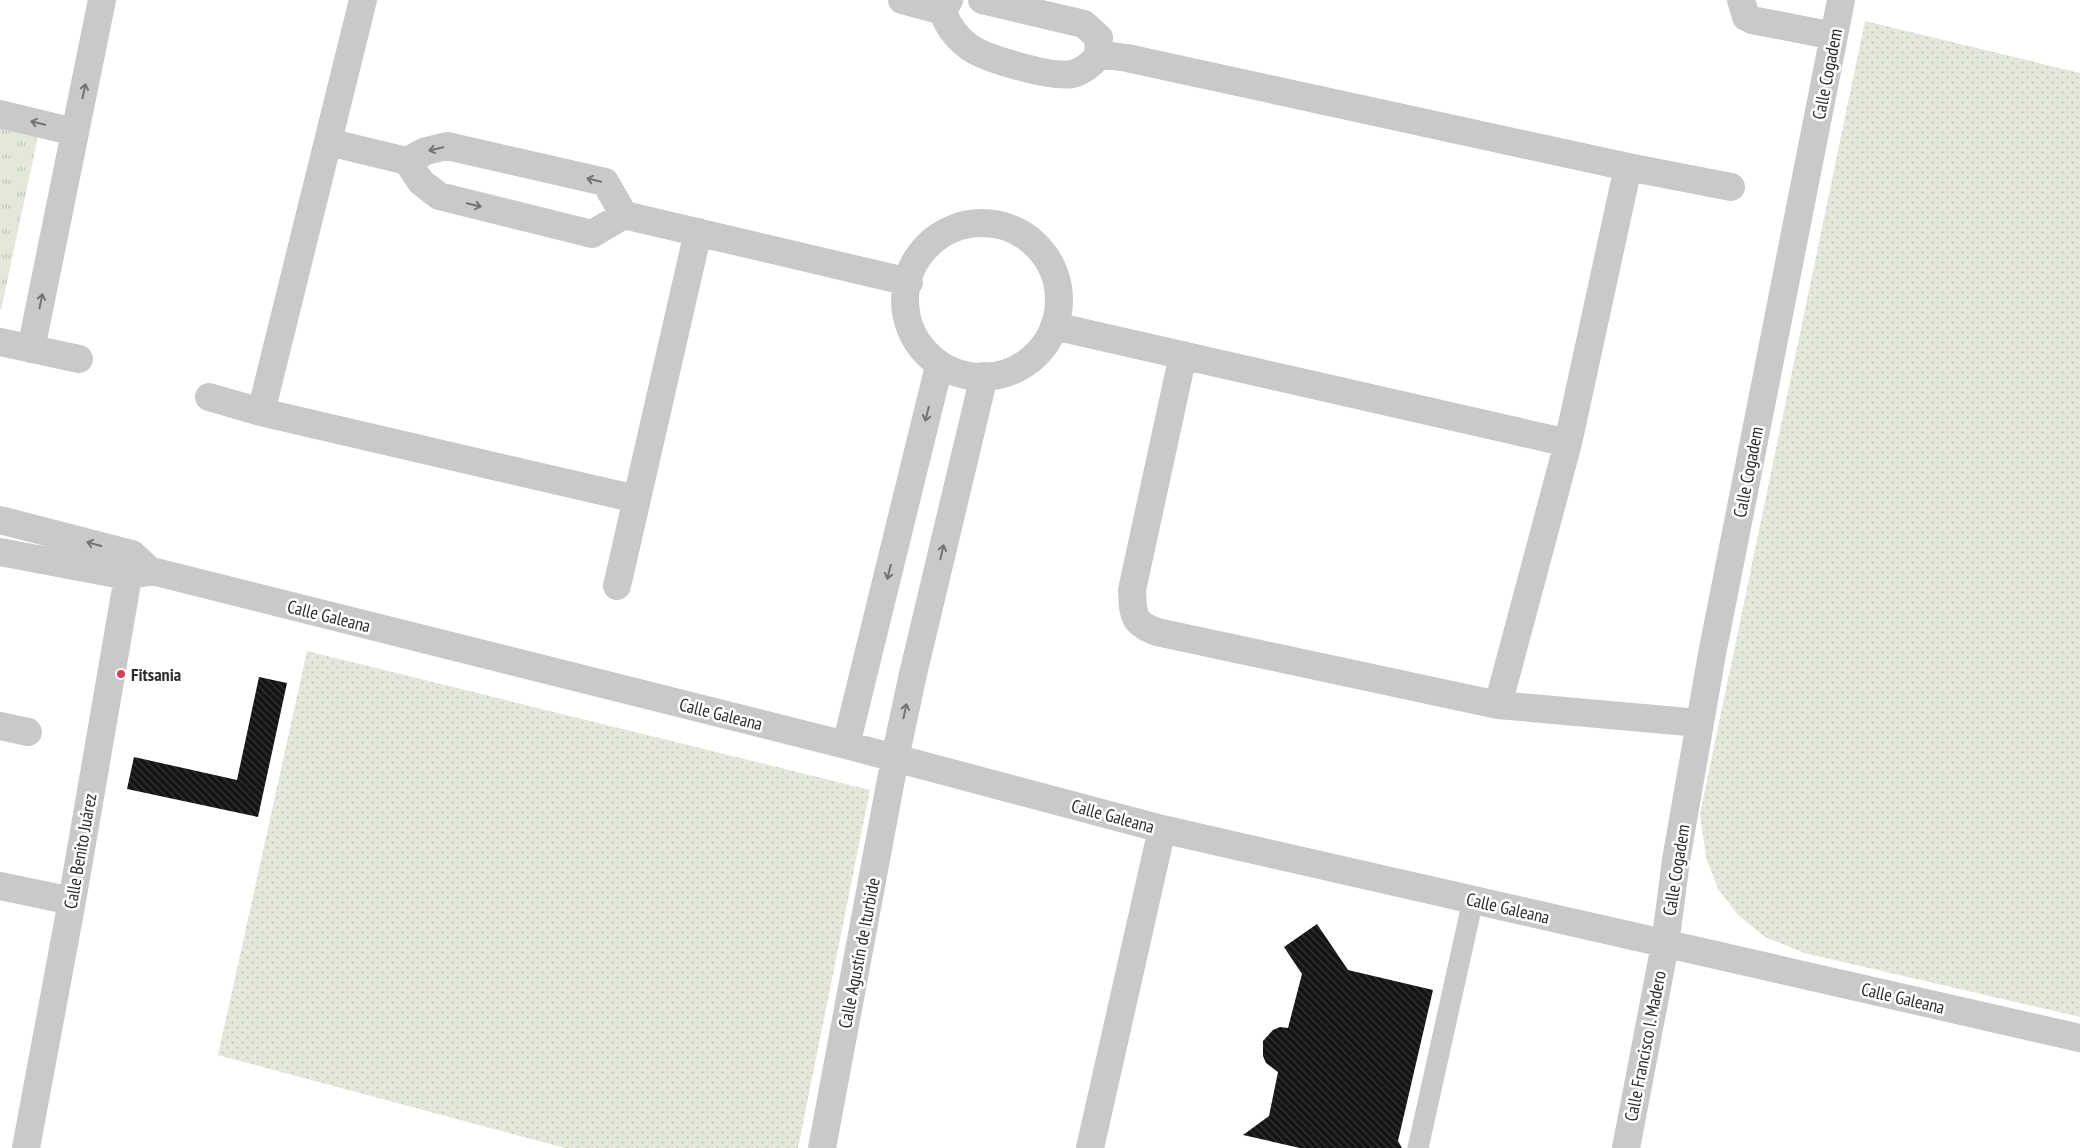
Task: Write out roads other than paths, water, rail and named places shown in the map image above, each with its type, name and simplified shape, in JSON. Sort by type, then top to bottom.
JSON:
[{"type":"street","points":[[31,349],[102,0]]},
{"type":"street","points":[[261,412],[363,0]]},
{"type":"street","points":[[902,0],[946,5],[946,23],[970,48],[1021,67],[1070,74],[1086,68],[1098,54],[1099,38],[1084,24],[982,0]]},
{"type":"street","points":[[1741,0],[1746,17],[1752,20],[1834,36]]},
{"type":"street","name":"Calle Cogadem","points":[[1665,945],[1676,860],[1700,723],[1841,0]]},
{"type":"street","points":[[1098,54],[1127,58],[1628,167],[1730,187]]},
{"type":"street","points":[[0,114],[75,132]]},
{"type":"street","points":[[328,142],[407,161],[426,151],[447,146],[605,182],[624,215]]},
{"type":"street","points":[[407,161],[421,182],[439,196],[592,234],[624,215],[909,282]]},
{"type":"street","points":[[1498,705],[1568,443],[1628,167]]},
{"type":"street","points":[[976,223],[998,224],[1019,232],[1036,245],[1049,262],[1057,283],[1059,305],[1054,326],[1045,346],[1029,361],[1010,372],[984,376],[967,376],[939,366],[915,337],[908,317],[906,295],[910,274],[920,254],[936,239],[955,228],[976,223]]},
{"type":"street","points":[[617,586],[698,232]]},
{"type":"street","points":[[1054,326],[1568,443]]},
{"type":"street","points":[[0,342],[79,359]]},
{"type":"street","points":[[1183,355],[1132,590],[1134,615],[1143,627],[1157,632],[1498,705],[1700,723]]},
{"type":"street","points":[[846,745],[939,366]]},
{"type":"street","name":"Calle Agustín de Iturbide","points":[[822,1148],[895,758],[913,674],[984,376]]},
{"type":"street","points":[[209,397],[261,412],[636,499]]},
{"type":"street","points":[[0,520],[137,567]]},
{"type":"street","points":[[0,552],[137,567]]},
{"type":"street","name":"Calle Galeana","points":[[137,567],[846,745],[1162,829],[2080,1038]]},
{"type":"street","name":"Calle Benito Juárez","points":[[26,1148],[137,567]]},
{"type":"street","points":[[0,726],[28,732]]},
{"type":"street","points":[[1090,1148],[1162,829]]},
{"type":"street","points":[[0,886],[72,901]]},
{"type":"street","name":"Calle Francisco I. Madero","points":[[1626,1148],[1665,945]]},
{"type":"lane","points":[[1418,1148],[1473,900]]},
{"type":"place","name":"Fitsania","points":[[121,674]]}]
